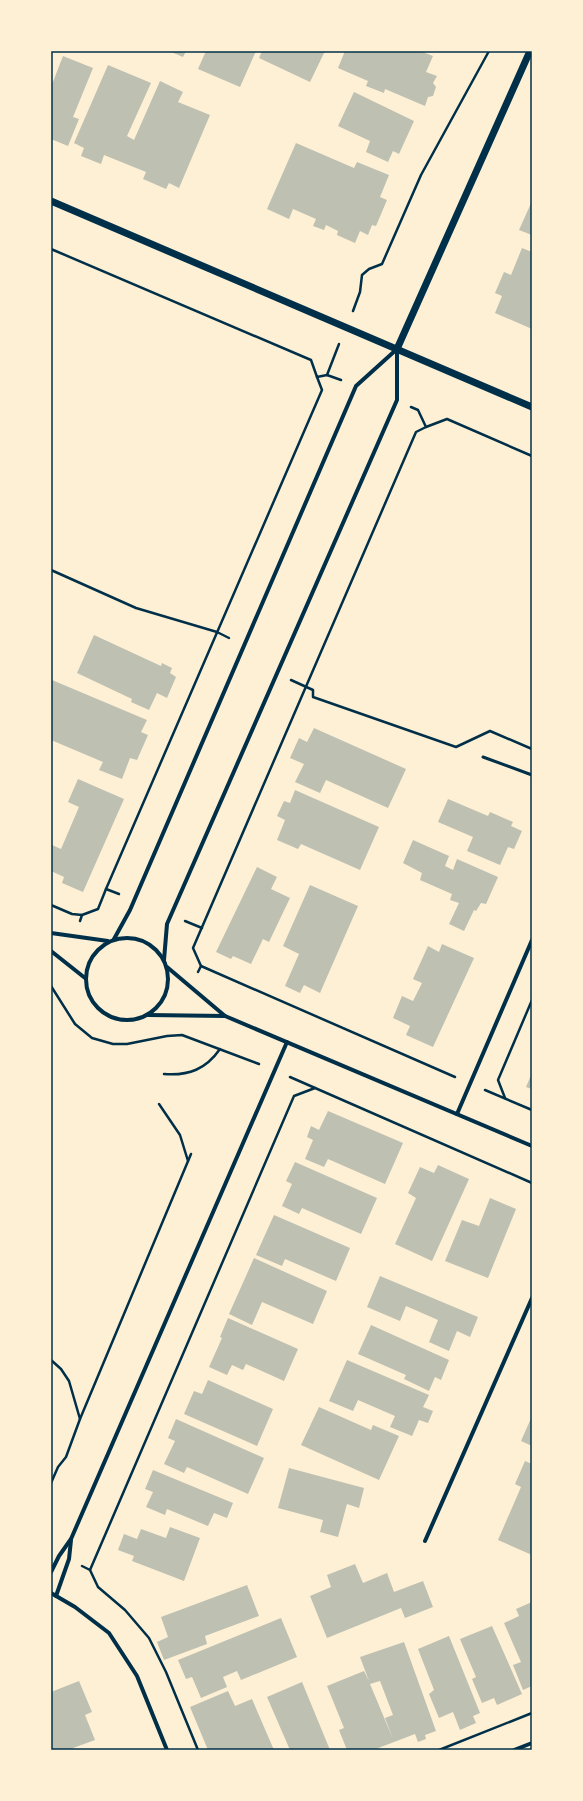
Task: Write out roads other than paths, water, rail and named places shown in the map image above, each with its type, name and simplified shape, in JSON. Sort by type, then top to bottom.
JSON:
[{"type":"street","points":[[114,939],[130,910],[356,386],[397,349],[530,51]]},
{"type":"street","points":[[51,201],[532,407]]},
{"type":"street","points":[[164,960],[148,943],[137,939],[126,937],[108,941],[91,957],[87,967],[85,978],[87,990],[92,1002],[100,1011],[111,1018],[123,1021],[136,1020],[148,1015],[158,1006],[166,994],[168,981],[164,960],[167,924],[397,400],[397,349]]},
{"type":"street","points":[[51,933],[108,941]]},
{"type":"street","points":[[457,1114],[532,940]]},
{"type":"street","points":[[51,951],[85,978]]},
{"type":"street","points":[[166,967],[226,1016],[532,1146]]},
{"type":"street","points":[[148,1015],[226,1016]]},
{"type":"street","points":[[51,1572],[59,1556],[71,1539],[287,1042]]},
{"type":"street","points":[[425,1541],[532,1298]]},
{"type":"street","points":[[56,1596],[69,1560],[71,1539]]},
{"type":"street","points":[[51,1593],[75,1607],[109,1633],[137,1676],[167,1750]]},
{"type":"street","points":[[514,1750],[532,1743]]},
{"type":"lane","points":[[483,757],[532,775]]}]
